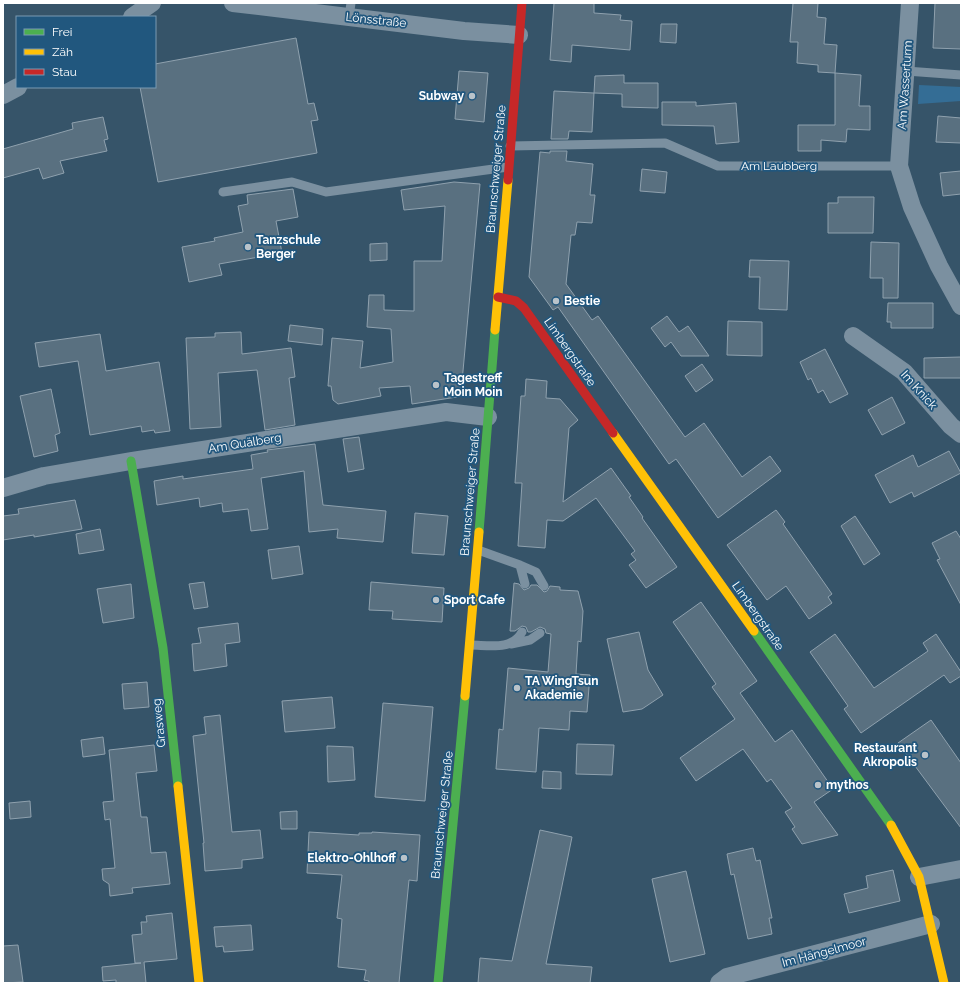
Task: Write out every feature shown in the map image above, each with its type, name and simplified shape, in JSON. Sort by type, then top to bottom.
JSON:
[{"type":"street","points":[[133,16],[152,3]]},
{"type":"street","name":"Lönsstraße","points":[[233,3],[350,10],[519,35]]},
{"type":"street","name":"Braunschweiger Straße","points":[[438,983],[470,645],[522,3]]},
{"type":"street","name":"Am Wasserturm","points":[[899,166],[910,3]]},
{"type":"street","points":[[3,95],[16,88]]},
{"type":"street","points":[[899,166],[915,214],[939,266],[961,306]]},
{"type":"street","name":"Limbergstraße","points":[[498,297],[516,302],[524,308],[895,830],[919,877],[944,983]]},
{"type":"street","name":"Im Knick","points":[[853,336],[904,372],[951,426],[961,434]]},
{"type":"street","name":"Am Quälberg","points":[[3,488],[44,476],[131,461],[446,412],[488,417]]},
{"type":"street","name":"Grasweg","points":[[131,461],[163,648],[199,983]]},
{"type":"street","points":[[919,877],[961,869]]},
{"type":"street","name":"Im Hängelmoor","points":[[719,983],[728,977],[931,924]]},
{"type":"lane","points":[[906,71],[961,75]]},
{"type":"lane","name":"Am Laubberg","points":[[510,146],[665,143],[718,166],[899,166]]},
{"type":"lane","points":[[223,192],[292,182],[326,192],[508,167]]},
{"type":"lane","points":[[477,550],[536,572],[544,586]]},
{"type":"lane","points":[[520,565],[525,584]]},
{"type":"lane","points":[[510,644],[519,637],[522,632]]},
{"type":"lane","points":[[470,645],[510,644],[530,640],[540,633]]},
{"type":"shaded area","points":[[919,85],[961,87],[961,101],[918,104]]},
{"type":"building","points":[[554,3],[594,3],[594,13],[621,15],[620,20],[632,21],[630,50],[572,45],[571,62],[550,60]]},
{"type":"building","points":[[793,3],[818,3],[817,17],[826,18],[824,44],[837,45],[835,73],[818,72],[818,65],[797,63],[798,42],[790,42]]},
{"type":"building","points":[[935,3],[961,3],[961,49],[933,48]]},
{"type":"building","points":[[661,24],[677,24],[676,43],[660,42]]},
{"type":"building","points":[[296,38],[308,104],[314,103],[318,120],[311,121],[317,153],[158,182],[140,88],[156,88],[156,64]]},
{"type":"building","name":"Subway","points":[[459,71],[488,73],[484,122],[455,119]]},
{"type":"building","points":[[835,73],[861,75],[859,106],[870,106],[870,130],[847,129],[846,142],[821,140],[821,151],[798,151],[798,125],[835,125]]},
{"type":"building","points":[[624,75],[624,83],[658,83],[658,108],[622,107],[622,94],[594,93],[595,76]]},
{"type":"building","points":[[554,91],[594,93],[592,132],[569,131],[568,139],[551,139]]},
{"type":"building","points":[[662,102],[696,102],[696,106],[736,103],[739,142],[716,144],[714,126],[662,125]]},
{"type":"building","points":[[938,116],[961,118],[961,143],[936,142]]},
{"type":"building","points":[[103,117],[108,139],[104,140],[107,151],[60,161],[64,173],[43,179],[39,168],[3,178],[3,149],[73,129],[72,123]]},
{"type":"building","points":[[550,151],[567,151],[566,161],[593,164],[590,195],[595,195],[592,223],[577,222],[575,235],[571,235],[566,284],[592,320],[598,316],[685,437],[704,423],[742,477],[770,456],[781,471],[718,518],[676,459],[669,464],[558,307],[553,310],[529,277],[540,152],[550,153]]},
{"type":"building","points":[[642,169],[667,172],[665,193],[640,191]]},
{"type":"building","points":[[961,171],[961,194],[943,196],[940,173]]},
{"type":"building","points":[[454,182],[480,184],[461,393],[457,397],[412,404],[410,386],[379,388],[381,396],[338,404],[333,400],[331,386],[328,386],[332,338],[363,341],[360,368],[393,362],[391,329],[367,327],[369,295],[384,295],[384,310],[414,311],[414,261],[442,261],[445,206],[404,210],[401,190]]},
{"type":"building","points":[[293,189],[298,217],[276,221],[282,253],[219,264],[222,275],[189,282],[182,247],[215,241],[214,238],[243,232],[238,206],[248,204],[247,195]]},
{"type":"building","points":[[838,197],[874,197],[873,233],[828,233],[828,203],[838,203]]},
{"type":"building","points":[[871,242],[899,243],[898,298],[883,298],[883,278],[870,278]]},
{"type":"building","points":[[387,243],[387,260],[370,261],[370,244]]},
{"type":"building","points":[[750,260],[789,261],[787,310],[759,309],[760,277],[749,277]]},
{"type":"building","points":[[888,303],[933,303],[933,328],[891,328],[891,322],[887,322]]},
{"type":"building","points":[[667,316],[679,332],[688,326],[709,356],[681,356],[671,342],[665,347],[651,328]]},
{"type":"building","points":[[728,321],[762,322],[762,356],[727,355]]},
{"type":"building","points":[[290,325],[323,329],[322,345],[288,341]]},
{"type":"building","points":[[241,332],[242,354],[291,348],[295,377],[289,378],[295,425],[265,430],[257,370],[218,373],[221,427],[190,429],[186,338],[215,337],[215,333]]},
{"type":"building","points":[[100,334],[106,371],[159,362],[170,431],[155,433],[154,430],[142,432],[141,426],[90,435],[78,361],[39,367],[35,343]]},
{"type":"building","points":[[825,349],[848,394],[830,403],[823,390],[818,393],[811,378],[808,380],[800,362]]},
{"type":"building","points":[[961,357],[961,378],[924,378],[924,358]]},
{"type":"building","points":[[702,364],[713,380],[696,392],[685,376]]},
{"type":"building","points":[[526,379],[547,381],[546,398],[560,399],[578,420],[569,428],[563,502],[611,468],[631,496],[629,497],[643,517],[642,518],[677,567],[646,588],[629,565],[636,560],[631,554],[635,551],[596,498],[563,521],[547,520],[545,548],[518,546],[522,483],[515,483],[521,396],[525,396]]},
{"type":"building","points":[[51,389],[60,433],[55,435],[58,451],[34,457],[20,396]]},
{"type":"building","points":[[892,397],[905,423],[882,435],[868,410]]},
{"type":"building","points":[[359,437],[364,469],[348,472],[343,439]]},
{"type":"building","points":[[315,444],[323,505],[386,511],[383,542],[337,538],[338,529],[309,532],[304,471],[261,478],[268,529],[251,531],[248,509],[223,512],[222,503],[200,507],[199,498],[157,505],[154,481],[183,476],[183,479],[253,469],[251,455],[268,452],[267,450]]},
{"type":"building","points":[[949,451],[961,473],[914,497],[912,492],[890,503],[875,475],[913,455],[918,467]]},
{"type":"building","points":[[75,500],[82,529],[34,537],[34,535],[3,540],[3,516],[19,514],[18,509]]},
{"type":"building","points":[[776,510],[785,522],[783,524],[832,594],[828,597],[832,603],[809,619],[786,586],[767,600],[727,545]]},
{"type":"building","points":[[415,513],[448,516],[444,555],[412,553]]},
{"type":"building","points":[[855,516],[880,554],[864,565],[841,526]]},
{"type":"building","points":[[100,529],[104,550],[79,554],[76,534]]},
{"type":"building","points":[[956,531],[961,539],[961,605],[937,560],[940,559],[932,543]]},
{"type":"building","points":[[299,546],[303,574],[272,579],[268,550]]},
{"type":"building","points":[[204,582],[208,607],[194,609],[189,584]]},
{"type":"building","points":[[371,582],[444,588],[442,622],[392,619],[393,611],[369,610]]},
{"type":"building","points":[[514,583],[519,584],[524,590],[529,588],[531,585],[537,585],[544,592],[547,591],[550,586],[560,587],[560,590],[578,591],[583,611],[581,642],[578,641],[576,674],[590,675],[587,712],[570,711],[569,730],[539,728],[536,772],[496,769],[499,729],[503,730],[508,668],[548,672],[551,634],[546,633],[545,629],[540,627],[531,632],[528,632],[526,627],[522,626],[515,631],[510,631]]},
{"type":"building","points":[[131,584],[134,618],[103,623],[97,589]]},
{"type":"building","points":[[701,602],[757,681],[740,693],[775,742],[792,730],[833,789],[814,802],[838,835],[802,844],[792,829],[795,827],[785,812],[792,808],[771,779],[767,782],[743,749],[696,781],[680,758],[735,719],[712,687],[716,684],[673,622]]},
{"type":"building","points":[[238,623],[240,642],[225,644],[227,666],[194,671],[192,644],[201,643],[198,628]]},
{"type":"building","points":[[639,632],[648,670],[663,695],[642,709],[623,712],[607,639]]},
{"type":"building","points":[[835,634],[874,688],[928,651],[923,643],[936,634],[961,672],[961,676],[950,683],[944,675],[861,733],[844,709],[848,706],[810,652]]},
{"type":"building","points":[[147,682],[149,707],[124,709],[122,684]]},
{"type":"building","points":[[332,697],[335,728],[285,732],[282,701]]},
{"type":"building","points":[[383,703],[433,707],[425,801],[375,797]]},
{"type":"building","points":[[220,715],[232,832],[260,830],[263,858],[242,860],[242,868],[205,871],[204,843],[193,736],[206,734],[204,717]]},
{"type":"building","points":[[931,720],[961,763],[961,828],[898,743]]},
{"type":"building","points":[[103,737],[105,754],[83,757],[81,740]]},
{"type":"building","points":[[577,744],[614,745],[612,775],[576,774]]},
{"type":"building","points":[[154,745],[157,771],[136,773],[141,817],[147,817],[151,853],[166,852],[170,884],[132,888],[133,893],[110,896],[109,884],[103,880],[102,869],[115,868],[110,819],[105,820],[103,802],[114,801],[109,750]]},
{"type":"building","points":[[327,746],[353,747],[355,780],[328,782]]},
{"type":"building","points":[[543,771],[561,772],[561,789],[542,788]]},
{"type":"building","points":[[30,801],[31,817],[10,819],[9,803]]},
{"type":"building","points":[[297,811],[297,829],[281,829],[280,812]]},
{"type":"building","points":[[540,830],[572,837],[546,964],[592,967],[590,983],[478,983],[480,958],[512,961]]},
{"type":"building","points":[[309,832],[359,835],[359,833],[372,832],[420,835],[417,881],[409,880],[399,983],[369,983],[369,981],[364,980],[366,970],[338,967],[342,919],[337,918],[342,875],[307,873]]},
{"type":"building","points":[[753,848],[756,861],[760,860],[772,918],[769,918],[772,934],[748,939],[734,874],[731,875],[727,854]]},
{"type":"building","points":[[893,870],[900,901],[849,913],[844,894],[868,888],[866,876]]},
{"type":"building","points":[[686,871],[705,954],[670,962],[652,879]]},
{"type":"building","points":[[172,913],[177,959],[144,962],[146,983],[116,983],[116,980],[103,981],[102,967],[141,963],[135,963],[132,935],[142,934],[141,922],[147,922],[146,916]]},
{"type":"building","points":[[251,925],[253,950],[224,952],[223,946],[216,947],[214,927]]},
{"type":"building","points":[[18,945],[23,982],[3,983],[3,946]]},
{"type":"traffic: fast","points":[[479,532],[495,330]]},
{"type":"traffic: fast","points":[[131,461],[163,648],[178,786]]},
{"type":"traffic: fast","points":[[754,631],[891,825]]},
{"type":"traffic: fast","points":[[438,983],[465,696]]},
{"type":"traffic: slow","points":[[495,330],[508,180]]},
{"type":"traffic: slow","points":[[613,433],[754,631]]},
{"type":"traffic: slow","points":[[465,696],[479,532]]},
{"type":"traffic: slow","points":[[178,786],[199,983]]},
{"type":"traffic: slow","points":[[891,825],[919,877],[944,983]]},
{"type":"traffic: jam","points":[[508,180],[522,3]]},
{"type":"traffic: jam","points":[[498,297],[516,301],[524,308],[613,433]]},
{"type":"place","name":"Subway","points":[[472,96]]},
{"type":"place","name":"Tanzschule Berger","points":[[248,247]]},
{"type":"place","name":"Bestie","points":[[556,301]]},
{"type":"place","name":"Tagestreff Moin Moin","points":[[436,385]]},
{"type":"place","name":"Sport Cafe","points":[[436,600]]},
{"type":"place","name":"TA WingTsun Akademie","points":[[517,688]]},
{"type":"place","name":"Restaurant Akropolis","points":[[925,755]]},
{"type":"place","name":"mythos","points":[[818,785]]},
{"type":"place","name":"Elektro-Ohlhoff","points":[[404,858]]}]
